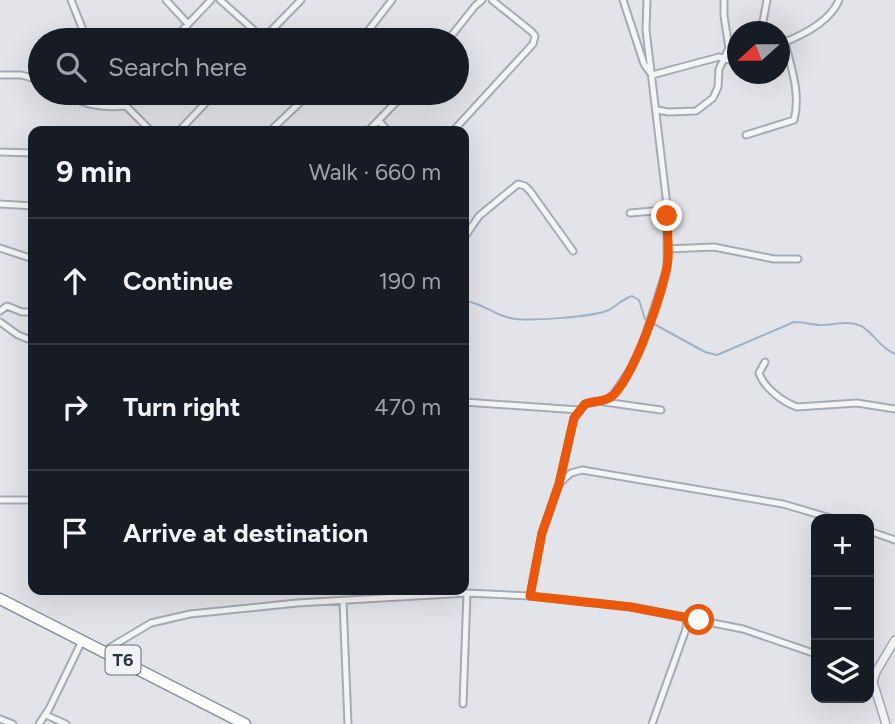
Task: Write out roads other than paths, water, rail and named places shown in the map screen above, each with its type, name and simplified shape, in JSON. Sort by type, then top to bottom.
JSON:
[{"type":"highway","name":"T6","points":[[0,599],[245,724]]},
{"type":"street","points":[[71,0],[82,28]]},
{"type":"street","points":[[166,0],[188,24]]},
{"type":"street","points":[[184,28],[211,0]]},
{"type":"street","points":[[220,0],[250,28]]},
{"type":"street","points":[[274,28],[301,0]]},
{"type":"street","points":[[370,28],[392,0]]},
{"type":"street","points":[[458,28],[482,0]]},
{"type":"street","points":[[458,126],[533,44],[535,36],[532,32],[492,0]]},
{"type":"street","points":[[623,0],[644,64],[652,75]]},
{"type":"street","points":[[601,401],[617,391],[632,367],[647,333],[667,268],[667,216],[646,30],[646,0]]},
{"type":"street","points":[[657,110],[687,112],[705,107],[713,98],[718,87],[719,69],[729,48],[724,0]]},
{"type":"street","points":[[763,21],[767,0]]},
{"type":"street","points":[[790,40],[803,34],[834,12],[839,0]]},
{"type":"street","points":[[652,75],[695,62],[719,57],[727,59]]},
{"type":"street","points":[[747,135],[794,120],[795,83],[790,68]]},
{"type":"street","points":[[0,75],[28,77]]},
{"type":"street","points":[[99,105],[126,106],[146,126]]},
{"type":"street","points":[[184,126],[204,105]]},
{"type":"street","points":[[275,126],[297,105]]},
{"type":"street","points":[[374,126],[393,105]]},
{"type":"street","points":[[379,121],[384,126]]},
{"type":"street","points":[[0,152],[28,153]]},
{"type":"street","points":[[469,231],[479,216],[518,184],[530,191],[573,251]]},
{"type":"street","points":[[0,204],[28,206]]},
{"type":"street","points":[[630,213],[653,211],[667,216]]},
{"type":"street","points":[[668,249],[714,247],[774,259],[798,259]]},
{"type":"street","points":[[0,248],[28,257]]},
{"type":"street","points":[[0,311],[7,306],[28,312]]},
{"type":"street","points":[[0,322],[28,339]]},
{"type":"street","points":[[765,362],[760,373],[762,380],[791,405],[797,407],[857,403],[895,409]]},
{"type":"street","points":[[530,596],[542,533],[559,484],[574,418],[579,410],[591,401],[601,401],[661,410]]},
{"type":"street","points":[[469,402],[579,410]]},
{"type":"street","points":[[559,484],[571,473],[582,470],[783,504],[817,514]]},
{"type":"street","points":[[0,500],[28,500]]},
{"type":"street","points":[[874,533],[895,540]]},
{"type":"street","points":[[469,593],[530,596],[631,607],[743,629],[811,652]]},
{"type":"street","points":[[104,651],[151,623],[190,614],[394,595]]},
{"type":"street","points":[[463,704],[467,595]]},
{"type":"street","points":[[343,601],[348,724]]},
{"type":"street","points":[[652,724],[687,629],[687,618]]},
{"type":"street","points":[[39,724],[83,639]]},
{"type":"street","points":[[874,675],[895,640]]},
{"type":"street","points":[[874,689],[886,724]]},
{"type":"street","points":[[46,715],[66,724]]},
{"type":"street","points":[[0,719],[13,724]]},
{"type":"waterway","points":[[469,302],[510,318],[545,319],[601,313],[632,296],[639,300],[645,319],[705,352],[717,355],[794,322],[818,325],[856,324],[865,328],[895,354]]}]
